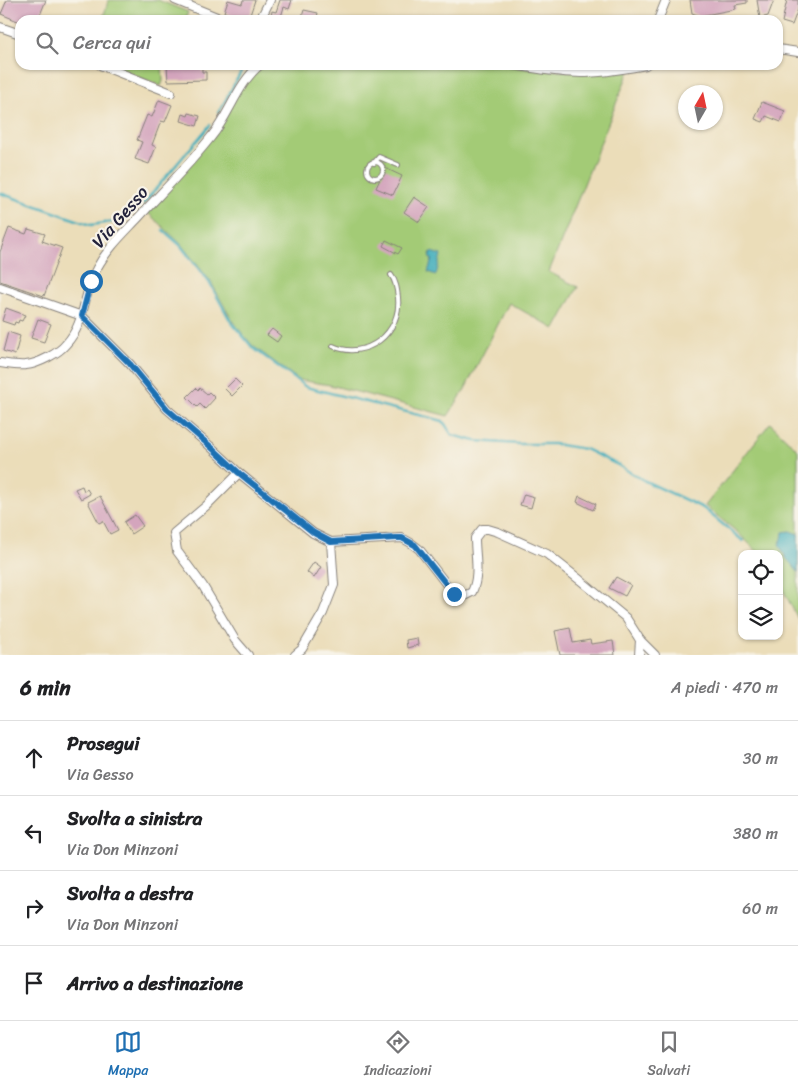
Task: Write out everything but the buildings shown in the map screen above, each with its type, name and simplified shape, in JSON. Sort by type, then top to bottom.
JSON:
[{"type":"street","points":[[175,0],[212,15]]},
{"type":"street","points":[[262,15],[270,0]]},
{"type":"street","points":[[660,15],[666,0]]},
{"type":"street","points":[[0,27],[15,32]]},
{"type":"street","points":[[783,50],[798,52]]},
{"type":"street","points":[[112,70],[170,94]]},
{"type":"street","name":"Via Gesso","points":[[0,363],[28,365],[49,357],[66,345],[82,316],[91,281],[97,267],[110,248],[204,146],[220,124],[242,85],[254,70]]},
{"type":"street","points":[[541,70],[580,73],[619,70]]},
{"type":"street","points":[[634,75],[638,70]]},
{"type":"street","points":[[0,287],[82,316],[130,364],[167,409],[239,473],[314,533],[331,542],[402,538],[419,549],[454,594],[464,596],[472,592],[476,584],[475,538],[482,529],[498,532],[547,554],[626,618],[640,640],[655,655]]},
{"type":"street","points":[[239,473],[206,506],[174,533],[177,551],[203,586],[235,640],[248,655]]},
{"type":"street","points":[[295,655],[302,650],[323,613],[334,585],[331,542]]},
{"type":"street","points":[[639,655],[640,640]]},
{"type":"lane","points":[[374,163],[381,166],[382,170],[379,177],[374,178],[369,176],[368,166],[379,157],[398,165]]},
{"type":"lane","points":[[333,346],[348,351],[366,348],[380,340],[391,329],[396,316],[398,301],[394,280],[391,275]]},
{"type":"green space","points":[[109,0],[158,0],[188,12],[187,15],[104,15]]},
{"type":"green space","points":[[121,70],[162,70],[163,81],[161,86]]},
{"type":"green space","points":[[253,70],[629,71],[549,272],[578,287],[555,329],[509,303],[464,391],[448,416],[330,385],[299,380],[253,346],[233,322],[211,282],[180,243],[145,210],[223,120],[243,77]]},
{"type":"green space","points":[[770,423],[798,450],[798,619],[783,590],[783,550],[756,550],[705,506]]},
{"type":"water","points":[[431,252],[441,255],[436,275],[428,272],[432,259],[429,258]]},
{"type":"water","points":[[790,531],[798,534],[798,572],[786,558],[779,544],[783,532]]},
{"type":"waterway","points":[[219,112],[242,70]]},
{"type":"waterway","points":[[143,204],[210,125]]},
{"type":"waterway","points":[[0,193],[91,225],[118,221],[128,217]]},
{"type":"waterway","points":[[163,230],[180,245],[209,282],[231,322],[252,347],[306,387],[443,421],[452,435],[475,441],[554,444],[585,449],[645,481],[703,508],[743,541]]},
{"type":"route","points":[[91,281],[82,316],[130,364],[167,409],[239,473],[314,533],[331,542],[402,538],[415,545],[454,594]]}]
